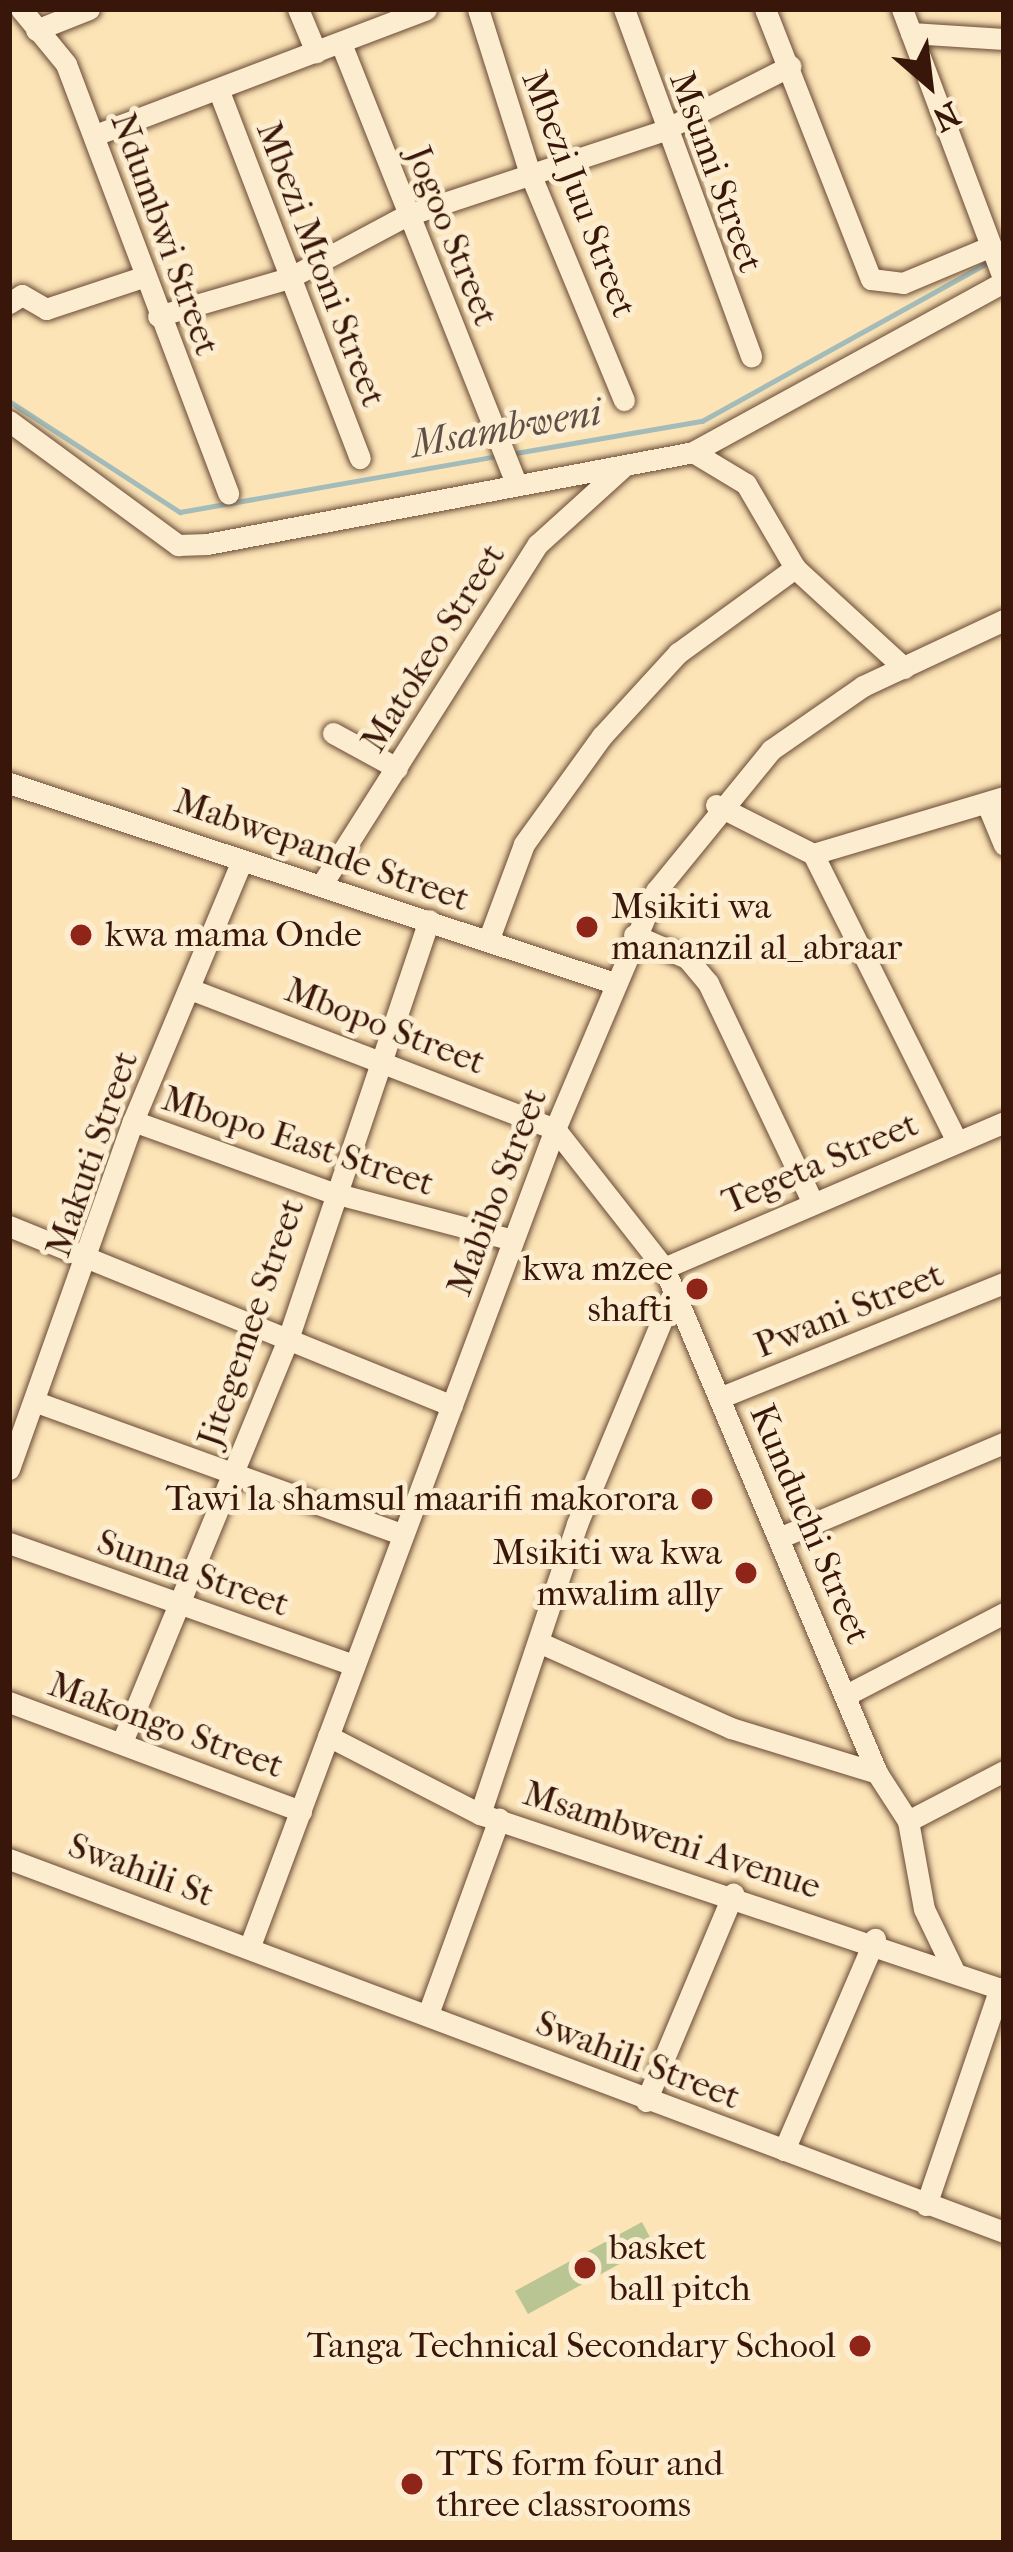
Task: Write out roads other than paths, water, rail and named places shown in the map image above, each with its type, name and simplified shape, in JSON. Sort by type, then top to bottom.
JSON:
[{"type":"street","name":"Ndumbwi Street","points":[[21,9],[66,64],[228,493]]},
{"type":"street","points":[[36,30],[89,9]]},
{"type":"street","points":[[298,9],[316,52]]},
{"type":"street","points":[[95,135],[220,94],[426,9]]},
{"type":"street","name":"Mbezi Juu Street","points":[[478,9],[529,171],[624,400]]},
{"type":"street","name":"Msumi Street","points":[[625,9],[662,131],[752,356]]},
{"type":"street","points":[[766,9],[872,279],[903,283],[999,267]]},
{"type":"street","points":[[902,9],[999,267]]},
{"type":"street","points":[[911,33],[1004,39]]},
{"type":"street","name":"Jogoo Street","points":[[342,46],[405,216],[510,464]]},
{"type":"street","points":[[158,316],[289,278],[405,216],[529,171],[662,131],[790,66]]},
{"type":"street","name":"Mbezi Mtoni Street","points":[[220,94],[360,458]]},
{"type":"street","points":[[9,421],[178,545],[510,464],[623,467],[693,452],[999,267]]},
{"type":"street","points":[[9,303],[22,295],[46,309],[146,276]]},
{"type":"street","points":[[693,452],[746,484],[795,568],[904,668]]},
{"type":"street","name":"Matokeo Street","points":[[322,884],[538,544],[623,467]]},
{"type":"street","points":[[488,940],[524,844],[602,736],[678,653],[795,568]]},
{"type":"street","name":"Mabibo Street","points":[[250,1943],[555,1129],[634,934],[716,806],[771,750],[904,668],[1004,620]]},
{"type":"street","points":[[333,733],[397,768]]},
{"type":"street","name":"Mabwepande Street","points":[[9,783],[614,983]]},
{"type":"street","points":[[813,854],[996,801],[1004,844]]},
{"type":"street","points":[[716,806],[813,854],[957,1141]]},
{"type":"street","name":"Makuti Street","points":[[9,1468],[39,1403],[89,1264],[133,1121],[241,863]]},
{"type":"street","name":"Jitegemee Street","points":[[122,1742],[185,1604],[288,1339],[330,1192],[429,920]]},
{"type":"street","points":[[634,934],[687,958],[708,982],[810,1198]]},
{"type":"street","name":"Mbopo Street","points":[[190,989],[379,1054],[555,1129]]},
{"type":"street","name":"Mbopo East Street","points":[[133,1121],[330,1192],[513,1240]]},
{"type":"street","name":"Tegeta Street","points":[[664,1268],[810,1198],[1004,1122]]},
{"type":"street","name":"Kunduchi Street","points":[[555,1129],[664,1268],[848,1694],[877,1774],[908,1821],[924,1909],[953,1969]]},
{"type":"street","points":[[9,1226],[89,1264],[452,1406]]},
{"type":"street","name":"Pwani Street","points":[[719,1398],[1004,1283]]},
{"type":"street","points":[[428,2014],[577,1524],[674,1293]]},
{"type":"street","points":[[39,1403],[403,1535]]},
{"type":"street","points":[[781,1537],[1004,1443]]},
{"type":"street","name":"Sunna Street","points":[[9,1544],[354,1665]]},
{"type":"street","points":[[848,1694],[1004,1612]]},
{"type":"street","points":[[543,1644],[731,1727],[877,1774]]},
{"type":"street","name":"Makongo Street","points":[[9,1702],[301,1810]]},
{"type":"street","name":"Msambweni Avenue","points":[[328,1736],[489,1817],[875,1939],[1002,1989]]},
{"type":"street","points":[[908,1821],[1004,1771]]},
{"type":"street","name":"Swahili St","points":[[9,1859],[250,1943]]},
{"type":"street","points":[[646,2102],[733,1894]]},
{"type":"street","points":[[784,2150],[875,1939]]},
{"type":"street","name":"Swahili Street","points":[[250,1943],[646,2102],[1004,2232]]},
{"type":"street","points":[[926,2205],[1002,1989]]},
{"type":"waterway","name":"Msambweni","points":[[510,454],[702,421],[989,262]]},
{"type":"waterway","name":"Msambweni","points":[[9,401],[180,512],[499,456]]},
{"type":"place","name":"Msikiti wa mananzil al_abraar","points":[[587,927]]},
{"type":"place","name":"kwa mama Onde","points":[[81,935]]},
{"type":"place","name":"kwa mzee shafti","points":[[697,1289]]},
{"type":"place","name":"Tawi la shamsul maarifi makorora","points":[[702,1499]]},
{"type":"place","name":"Msikiti wa kwa mwalim ally","points":[[746,1573]]},
{"type":"place","name":"basket ball pitch","points":[[585,2268]]},
{"type":"place","name":"Tanga Technical Secondary School","points":[[860,2346]]},
{"type":"place","name":"TTS form four and three classrooms","points":[[412,2484]]}]
